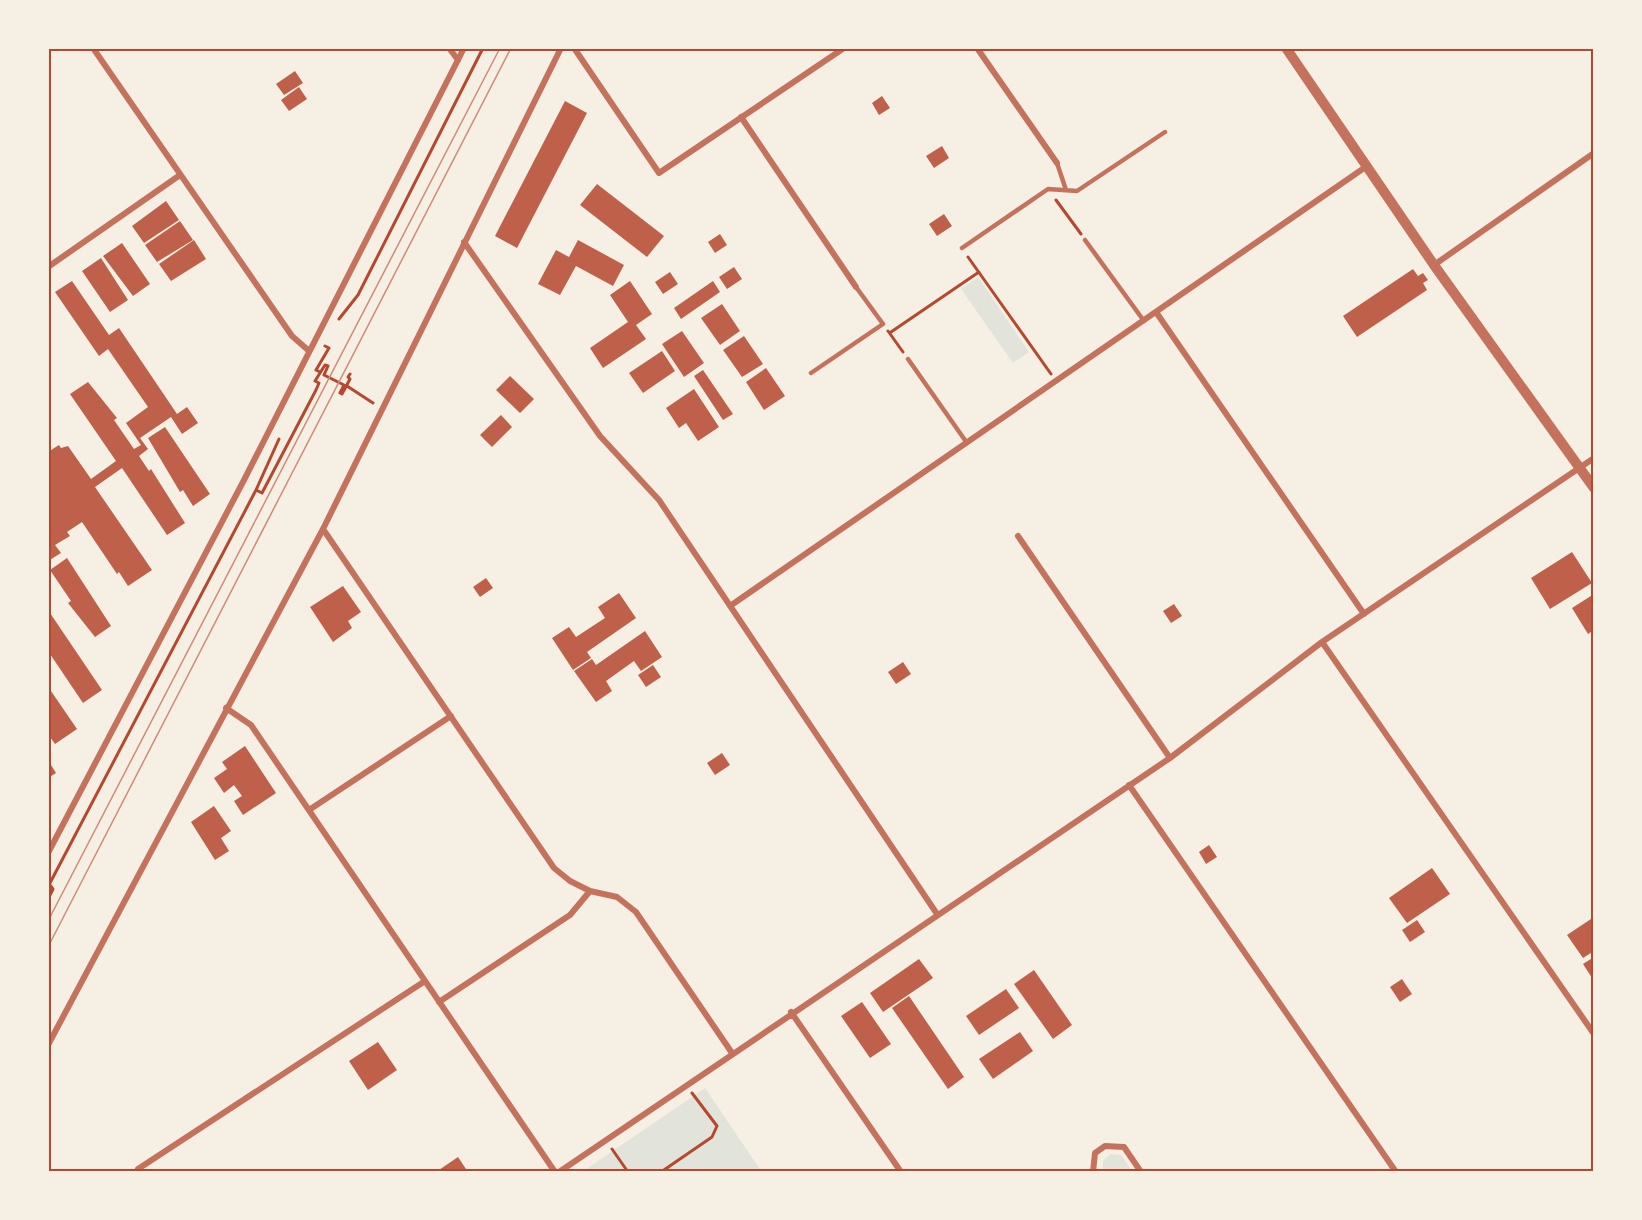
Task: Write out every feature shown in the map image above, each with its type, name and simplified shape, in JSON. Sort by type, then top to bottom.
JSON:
[{"type":"street","points":[[93,48],[292,336],[308,350]]},
{"type":"street","points":[[449,48],[458,60]]},
{"type":"street","points":[[48,853],[238,490],[464,48]]},
{"type":"street","points":[[48,1046],[323,529],[561,48]]},
{"type":"street","points":[[574,48],[659,173],[844,48]]},
{"type":"street","points":[[977,48],[1057,163]]},
{"type":"street","points":[[1286,48],[1434,265],[1594,488]]},
{"type":"street","points":[[741,117],[856,286]]},
{"type":"street","points":[[1434,265],[1594,153]]},
{"type":"street","points":[[730,606],[1367,166]]},
{"type":"street","points":[[48,267],[180,175]]},
{"type":"street","points":[[464,242],[600,436],[659,501],[937,914]]},
{"type":"street","points":[[1156,312],[1364,614]]},
{"type":"street","points":[[226,708],[251,725],[557,1172],[1170,758],[1322,642],[1594,458]]},
{"type":"street","points":[[323,529],[554,868],[570,881],[590,891],[617,897],[636,912],[732,1053]]},
{"type":"street","points":[[1018,536],[1170,758]]},
{"type":"street","points":[[1322,642],[1594,1034]]},
{"type":"street","points":[[309,810],[451,716]]},
{"type":"street","points":[[1129,785],[1396,1172]]},
{"type":"street","points":[[439,1002],[570,915],[590,891]]},
{"type":"street","points":[[138,1169],[425,981]]},
{"type":"street","points":[[791,1012],[901,1172]]},
{"type":"street","points":[[1093,1172],[1095,1152],[1105,1146],[1124,1147],[1141,1172]]},
{"type":"lane","points":[[962,248],[1048,189],[1077,191],[1165,132]]},
{"type":"lane","points":[[1057,163],[1066,190]]},
{"type":"lane","points":[[1085,240],[1144,321]]},
{"type":"lane","points":[[812,373],[883,324],[856,286]]},
{"type":"lane","points":[[908,359],[967,443]]},
{"type":"path","points":[[334,325],[358,295],[483,48]]},
{"type":"path","points":[[1048,189],[1085,240]]},
{"type":"path","points":[[962,248],[1056,381]]},
{"type":"path","points":[[890,333],[979,272]]},
{"type":"path","points":[[883,324],[908,359]]},
{"type":"path","points":[[321,350],[327,341]]},
{"type":"path","points":[[320,372],[316,370],[329,348],[325,345]]},
{"type":"path","points":[[256,490],[262,493],[320,383],[315,381],[325,365],[328,366],[324,375],[344,385],[340,393],[342,394],[350,374]]},
{"type":"path","points":[[347,386],[382,410]]},
{"type":"path","points":[[48,899],[53,889],[49,882],[256,490],[282,433]]},
{"type":"path","points":[[661,1172],[712,1137],[717,1126],[694,1096]]},
{"type":"path","points":[[614,1150],[628,1172]]},
{"type":"shaded area","points":[[978,277],[1029,352],[1013,363],[961,289]]},
{"type":"shaded area","points":[[705,1088],[762,1172],[582,1172]]},
{"type":"shaded area","points":[[1110,1154],[1121,1155],[1133,1172],[1103,1172],[1103,1161]]},
{"type":"building","points":[[295,71],[303,83],[284,95],[276,84]]},
{"type":"building","points":[[299,87],[307,99],[289,111],[281,100]]},
{"type":"building","points":[[882,96],[890,108],[879,115],[872,103]]},
{"type":"building","points":[[565,101],[587,113],[517,248],[495,236]]},
{"type":"building","points":[[942,146],[949,158],[934,168],[926,156]]},
{"type":"building","points":[[597,184],[664,236],[647,257],[580,205]]},
{"type":"building","points":[[166,201],[179,220],[144,243],[132,226]]},
{"type":"building","points":[[944,214],[952,226],[937,236],[929,224]]},
{"type":"building","points":[[180,221],[193,240],[157,262],[145,245]]},
{"type":"building","points":[[720,234],[727,245],[715,253],[708,242]]},
{"type":"building","points":[[194,240],[206,259],[171,281],[159,264]]},
{"type":"building","points":[[578,240],[624,265],[613,286],[576,266],[560,295],[538,284],[556,250],[569,257]]},
{"type":"building","points":[[122,243],[150,284],[133,296],[103,256]]},
{"type":"building","points":[[101,258],[128,300],[110,312],[82,271]]},
{"type":"building","points":[[734,267],[742,279],[727,289],[719,277]]},
{"type":"building","points":[[1413,269],[1418,276],[1423,273],[1428,280],[1423,283],[1427,290],[1357,337],[1343,316]]},
{"type":"building","points":[[670,272],[678,284],[663,294],[655,282]]},
{"type":"building","points":[[72,281],[109,335],[119,328],[177,414],[187,407],[198,423],[182,434],[171,417],[140,438],[148,449],[139,456],[149,471],[151,469],[185,523],[167,535],[122,468],[95,487],[152,570],[128,586],[119,572],[117,574],[82,522],[67,532],[70,536],[55,545],[61,553],[48,561],[48,452],[59,445],[61,448],[68,446],[91,479],[116,461],[70,394],[88,382],[117,418],[114,420],[134,449],[141,445],[126,423],[148,407],[108,349],[99,356],[55,292]]},
{"type":"building","points":[[630,281],[652,314],[636,325],[646,339],[603,368],[590,348],[628,322],[610,295]]},
{"type":"building","points":[[713,281],[720,292],[681,319],[674,308]]},
{"type":"building","points":[[722,304],[740,331],[720,345],[701,318]]},
{"type":"building","points":[[682,331],[704,363],[684,377],[662,344]]},
{"type":"building","points":[[744,336],[763,364],[742,377],[723,350]]},
{"type":"building","points":[[662,351],[675,371],[643,393],[629,373]]},
{"type":"building","points":[[766,368],[785,396],[764,410],[746,382]]},
{"type":"building","points":[[703,370],[733,414],[723,420],[694,376]]},
{"type":"building","points":[[510,376],[534,399],[520,413],[496,390]]},
{"type":"building","points":[[694,389],[719,427],[698,441],[686,423],[679,428],[666,408]]},
{"type":"building","points":[[501,415],[512,427],[492,447],[480,435]]},
{"type":"building","points":[[165,427],[210,494],[193,506],[183,490],[180,492],[148,438]]},
{"type":"building","points":[[1572,552],[1592,583],[1550,609],[1531,578]]},
{"type":"building","points":[[67,558],[111,626],[95,637],[68,603],[71,601],[50,570]]},
{"type":"building","points":[[486,578],[493,588],[480,597],[473,587]]},
{"type":"building","points":[[343,586],[361,612],[348,621],[352,628],[333,642],[310,607]]},
{"type":"building","points":[[619,593],[636,618],[587,652],[591,658],[573,670],[552,638],[569,627],[576,637],[605,618],[598,607]]},
{"type":"building","points":[[1594,594],[1594,630],[1588,634],[1572,608]]},
{"type":"building","points":[[1174,604],[1182,616],[1171,623],[1163,611]]},
{"type":"building","points":[[48,610],[102,690],[83,703],[48,651]]},
{"type":"building","points":[[645,631],[662,657],[641,671],[634,661],[606,681],[612,691],[596,702],[574,671],[592,659],[596,665]]},
{"type":"building","points":[[903,662],[911,674],[896,684],[888,672]]},
{"type":"building","points":[[653,665],[661,677],[646,687],[638,675]]},
{"type":"building","points":[[51,691],[77,729],[55,744],[48,734],[48,693]]},
{"type":"building","points":[[245,746],[276,793],[243,815],[234,801],[242,796],[234,785],[224,793],[214,778],[227,769],[222,762]]},
{"type":"building","points":[[722,753],[730,765],[715,775],[707,763]]},
{"type":"building","points":[[48,760],[56,773],[48,778]]},
{"type":"building","points":[[214,806],[231,831],[221,838],[229,851],[215,860],[191,822]]},
{"type":"building","points":[[1209,845],[1217,857],[1206,864],[1199,852]]},
{"type":"building","points":[[1432,868],[1450,894],[1407,923],[1389,898]]},
{"type":"building","points":[[1594,917],[1594,951],[1583,958],[1567,935]]},
{"type":"building","points":[[1417,920],[1425,932],[1410,942],[1402,930]]},
{"type":"building","points":[[1594,957],[1594,981],[1583,964]]},
{"type":"building","points":[[919,959],[933,978],[883,1012],[870,993]]},
{"type":"building","points":[[1034,970],[1072,1025],[1053,1039],[1014,984]]},
{"type":"building","points":[[1402,979],[1412,994],[1400,1002],[1390,987]]},
{"type":"building","points":[[1006,989],[1019,1008],[979,1035],[966,1016]]},
{"type":"building","points":[[909,996],[964,1077],[948,1089],[892,1008]]},
{"type":"building","points":[[862,1002],[891,1044],[870,1058],[841,1016]]},
{"type":"building","points":[[1020,1032],[1033,1051],[993,1079],[979,1059]]},
{"type":"building","points":[[378,1042],[397,1070],[368,1090],[349,1061]]},
{"type":"building","points":[[458,1157],[468,1172],[436,1172]]},
{"type":"tram line","points":[[48,921],[500,48]]},
{"type":"tram line","points":[[48,947],[511,48]]}]
